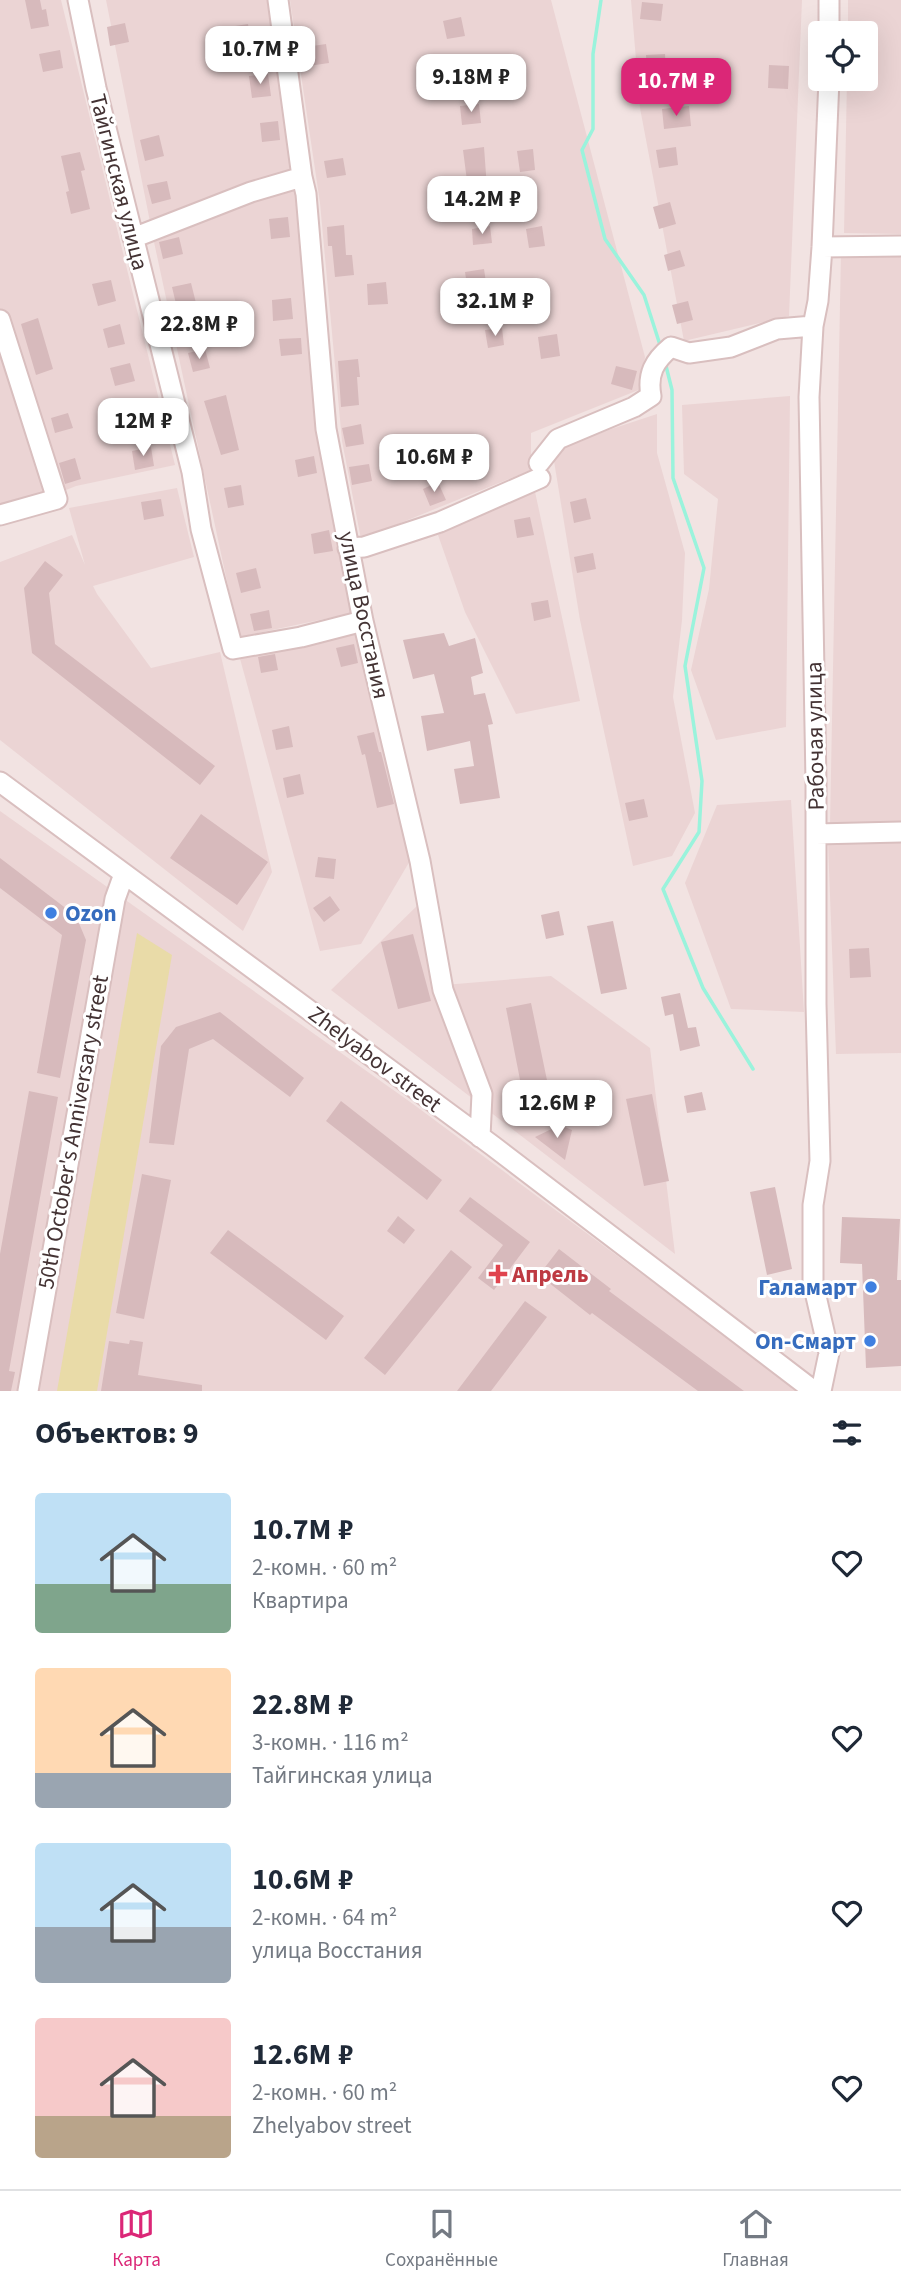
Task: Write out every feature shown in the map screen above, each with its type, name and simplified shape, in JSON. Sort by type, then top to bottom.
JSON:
[{"type":"street","name":"Тайгинская улица","points":[[78,0],[96,88],[192,472],[201,529],[233,649],[363,621]]},
{"type":"street","name":"улица Восстания","points":[[278,0],[306,194],[326,429],[363,621],[420,861],[443,990],[482,1094],[480,1137]]},
{"type":"street","points":[[829,0],[829,21]]},
{"type":"street","name":"Рабочая улица","points":[[821,1391],[829,1353],[813,1283],[813,1205],[820,1161],[809,397],[813,326],[818,302],[822,247],[828,91]]},
{"type":"street","points":[[133,238],[251,192],[302,177]]},
{"type":"street","points":[[822,247],[901,246]]},
{"type":"street","points":[[0,320],[57,499],[0,516]]},
{"type":"street","points":[[348,548],[364,547],[440,522],[540,470],[558,439],[634,407],[650,396],[648,382],[658,358],[671,347],[689,353],[732,347],[777,329],[813,326]]},
{"type":"street","name":"Zhelyabov street","points":[[0,782],[480,1137],[814,1391]]},
{"type":"street","points":[[817,834],[901,832]]},
{"type":"street","name":"50th October's Anniversary street","points":[[28,1391],[115,899],[124,874]]},
{"type":"shaded area","points":[[0,0],[61,0],[175,465],[76,486],[51,496],[0,509]]},
{"type":"shaded area","points":[[106,0],[272,0],[328,492],[353,613],[239,637],[154,242]]},
{"type":"shaded area","points":[[290,0],[551,0],[645,357],[641,389],[531,433],[531,470],[361,539],[342,441],[320,203]]},
{"type":"shaded area","points":[[631,0],[802,0],[789,316],[684,341],[640,108]]},
{"type":"shaded area","points":[[848,0],[901,0],[901,234],[844,233],[847,91],[878,91],[878,21],[848,21]]},
{"type":"shaded area","points":[[901,251],[901,823],[830,825],[841,252]]},
{"type":"shaded area","points":[[790,396],[786,727],[716,740],[691,670],[709,589],[718,499],[684,474],[682,405]]},
{"type":"shaded area","points":[[657,414],[657,453],[685,553],[682,620],[673,697],[695,813],[672,856],[633,866],[580,620],[553,455],[566,444]]},
{"type":"shaded area","points":[[534,487],[580,701],[516,714],[465,612],[438,535]]},
{"type":"shaded area","points":[[177,488],[194,557],[93,586],[151,668],[220,652],[272,872],[243,931],[0,740],[0,562],[72,535],[85,565],[69,508]]},
{"type":"shaded area","points":[[360,627],[411,859],[361,944],[320,951],[239,655]]},
{"type":"shaded area","points":[[791,800],[804,1012],[731,1009],[685,883],[717,805]]},
{"type":"shaded area","points":[[0,811],[413,1104],[799,1391],[0,1391]]},
{"type":"shaded area","points":[[901,840],[901,1053],[836,1054],[828,843]]},
{"type":"shaded area","points":[[422,901],[444,985],[551,976],[650,1048],[675,1254],[331,990]]},
{"type":"shaded area","points":[[137,933],[172,955],[97,1391],[57,1391]]},
{"type":"building","points":[[25,0],[40,0],[42,10],[46,9],[49,26],[31,29]]},
{"type":"building","points":[[642,2],[663,4],[661,21],[640,19]]},
{"type":"building","points":[[461,17],[465,36],[447,39],[443,21]]},
{"type":"building","points":[[125,23],[129,42],[110,46],[107,27]]},
{"type":"building","points":[[248,24],[251,44],[232,47],[229,27]]},
{"type":"building","points":[[326,44],[329,63],[308,66],[306,47]]},
{"type":"building","points":[[60,50],[63,68],[43,72],[39,54]]},
{"type":"building","points":[[665,54],[666,72],[647,74],[646,55]]},
{"type":"building","points":[[472,60],[474,77],[455,79],[453,62]]},
{"type":"building","points":[[769,65],[789,66],[788,89],[768,88]]},
{"type":"building","points":[[268,74],[271,96],[252,98],[249,76]]},
{"type":"building","points":[[479,104],[481,123],[462,125],[460,106]]},
{"type":"building","points":[[689,106],[691,126],[664,129],[662,109]]},
{"type":"building","points":[[278,121],[280,140],[262,142],[260,123]]},
{"type":"building","points":[[159,135],[164,156],[145,161],[140,140]]},
{"type":"building","points":[[484,147],[488,202],[470,204],[463,150]]},
{"type":"building","points":[[676,147],[678,165],[659,168],[656,150]]},
{"type":"building","points":[[533,149],[535,170],[520,172],[517,151]]},
{"type":"building","points":[[80,152],[85,170],[81,171],[90,209],[71,214],[61,156]]},
{"type":"building","points":[[343,158],[346,175],[327,178],[324,161]]},
{"type":"building","points":[[167,181],[171,199],[152,204],[147,185]]},
{"type":"building","points":[[670,202],[676,224],[659,229],[653,207]]},
{"type":"building","points":[[288,217],[290,237],[271,239],[269,219]]},
{"type":"building","points":[[344,225],[346,255],[352,255],[354,275],[335,277],[327,227]]},
{"type":"building","points":[[490,226],[492,243],[473,245],[472,229]]},
{"type":"building","points":[[542,226],[545,246],[529,248],[526,229]]},
{"type":"building","points":[[179,237],[183,254],[163,259],[159,242]]},
{"type":"building","points":[[680,250],[685,266],[668,271],[664,255]]},
{"type":"building","points":[[484,269],[487,289],[468,292],[465,272]]},
{"type":"building","points":[[111,280],[116,301],[98,306],[92,284]]},
{"type":"building","points":[[386,282],[388,304],[368,305],[367,284]]},
{"type":"building","points":[[191,283],[196,303],[177,308],[172,287]]},
{"type":"building","points":[[291,298],[293,319],[273,321],[272,300]]},
{"type":"building","points":[[688,301],[693,320],[677,324],[672,305]]},
{"type":"building","points":[[38,318],[53,369],[36,375],[21,324]]},
{"type":"building","points":[[120,324],[125,344],[108,348],[103,329]]},
{"type":"building","points":[[502,328],[504,345],[488,348],[485,330]]},
{"type":"building","points":[[557,334],[560,356],[541,359],[538,337]]},
{"type":"building","points":[[301,338],[302,354],[281,356],[279,339]]},
{"type":"building","points":[[205,349],[210,368],[193,372],[188,353]]},
{"type":"building","points":[[358,359],[359,405],[341,407],[338,361]]},
{"type":"building","points":[[130,363],[135,381],[115,386],[110,368]]},
{"type":"building","points":[[616,366],[637,371],[632,390],[611,384]]},
{"type":"building","points":[[226,395],[239,450],[221,455],[204,401]]},
{"type":"building","points":[[68,413],[73,428],[55,433],[51,418]]},
{"type":"building","points":[[361,424],[364,444],[346,447],[342,428]]},
{"type":"building","points":[[151,447],[154,466],[135,470],[132,451]]},
{"type":"building","points":[[314,456],[317,473],[298,477],[295,460]]},
{"type":"building","points":[[75,458],[81,479],[65,484],[59,463]]},
{"type":"building","points":[[369,464],[372,481],[352,485],[349,467]]},
{"type":"building","points":[[438,482],[446,500],[430,506],[423,489]]},
{"type":"building","points":[[241,485],[244,505],[228,508],[224,488]]},
{"type":"building","points":[[586,498],[591,519],[574,523],[570,502]]},
{"type":"building","points":[[161,499],[164,516],[144,520],[141,502]]},
{"type":"building","points":[[530,517],[534,535],[517,538],[514,520]]},
{"type":"building","points":[[329,530],[333,551],[314,554],[311,534]]},
{"type":"building","points":[[593,553],[596,569],[577,573],[574,557]]},
{"type":"building","points":[[45,561],[63,575],[49,593],[55,644],[215,766],[200,785],[32,653],[24,588]]},
{"type":"building","points":[[256,568],[261,588],[241,593],[236,573]]},
{"type":"building","points":[[548,600],[551,617],[534,621],[531,603]]},
{"type":"building","points":[[269,610],[272,628],[254,631],[250,614]]},
{"type":"building","points":[[444,633],[449,646],[475,638],[483,673],[471,677],[474,695],[485,693],[493,724],[488,725],[500,798],[460,804],[454,769],[474,766],[470,741],[427,751],[421,716],[444,713],[434,674],[413,679],[403,640]]},
{"type":"building","points":[[354,644],[358,663],[341,667],[336,648]]},
{"type":"building","points":[[275,654],[278,670],[261,673],[258,657]]},
{"type":"building","points":[[289,726],[293,747],[276,750],[272,730]]},
{"type":"building","points":[[374,732],[394,804],[377,808],[365,754],[362,755],[357,736]]},
{"type":"building","points":[[300,774],[304,794],[287,798],[283,778]]},
{"type":"building","points":[[644,799],[648,817],[629,821],[625,803]]},
{"type":"building","points":[[201,814],[268,862],[237,905],[170,858]]},
{"type":"building","points":[[318,857],[336,859],[334,879],[315,877]]},
{"type":"building","points":[[0,858],[76,916],[86,940],[60,1078],[37,1073],[62,935],[0,888]]},
{"type":"building","points":[[330,896],[340,910],[324,922],[313,908]]},
{"type":"building","points":[[559,911],[564,935],[546,939],[541,915]]},
{"type":"building","points":[[613,921],[627,989],[601,994],[587,926]]},
{"type":"building","points":[[413,934],[431,1001],[398,1009],[381,942]]},
{"type":"building","points":[[869,948],[871,977],[850,978],[849,949]]},
{"type":"building","points":[[680,993],[688,1028],[696,1027],[700,1046],[680,1051],[673,1014],[665,1016],[661,997]]},
{"type":"building","points":[[531,1003],[548,1085],[522,1090],[506,1008]]},
{"type":"building","points":[[220,1012],[304,1078],[290,1097],[213,1039],[189,1049],[174,1145],[149,1143],[161,1046],[176,1027]]},
{"type":"building","points":[[29,1091],[58,1097],[9,1371],[15,1372],[11,1391],[0,1391],[0,1254]]},
{"type":"building","points":[[702,1092],[706,1110],[687,1113],[684,1096]]},
{"type":"building","points":[[652,1094],[669,1181],[644,1186],[626,1099]]},
{"type":"building","points":[[341,1101],[442,1180],[427,1200],[326,1121]]},
{"type":"building","points":[[560,1125],[572,1130],[565,1160],[535,1137]]},
{"type":"building","points":[[142,1174],[171,1180],[144,1319],[116,1313]]},
{"type":"building","points":[[775,1187],[792,1269],[767,1275],[750,1192]]},
{"type":"building","points":[[470,1197],[530,1242],[494,1290],[478,1278],[503,1245],[459,1211]]},
{"type":"building","points":[[398,1216],[415,1230],[404,1244],[387,1231]]},
{"type":"building","points":[[842,1217],[900,1219],[897,1280],[901,1280],[901,1366],[866,1368],[862,1264],[840,1263]]},
{"type":"building","points":[[228,1230],[344,1316],[326,1340],[210,1253]]},
{"type":"building","points":[[559,1249],[611,1289],[609,1291],[744,1391],[698,1391],[592,1313],[590,1315],[539,1275]]},
{"type":"building","points":[[451,1250],[472,1267],[385,1375],[364,1358]]},
{"type":"building","points":[[525,1301],[547,1317],[491,1391],[457,1391]]},
{"type":"building","points":[[130,1340],[143,1342],[138,1375],[202,1385],[202,1391],[101,1391],[109,1341],[129,1344]]},
{"type":"waterway","points":[[601,0],[593,54],[593,129],[582,150],[605,239],[644,295],[661,348]]},
{"type":"waterway","points":[[665,362],[672,390],[673,478],[704,568],[685,666],[702,781],[699,832],[663,889],[703,988],[753,1069]]},
{"type":"place","name":"Ozon","points":[[51,913]]},
{"type":"place","name":"Апрель","points":[[498,1274]]},
{"type":"place","name":"Галамарт","points":[[871,1287]]},
{"type":"place","name":"On-Смарт","points":[[870,1341]]}]
